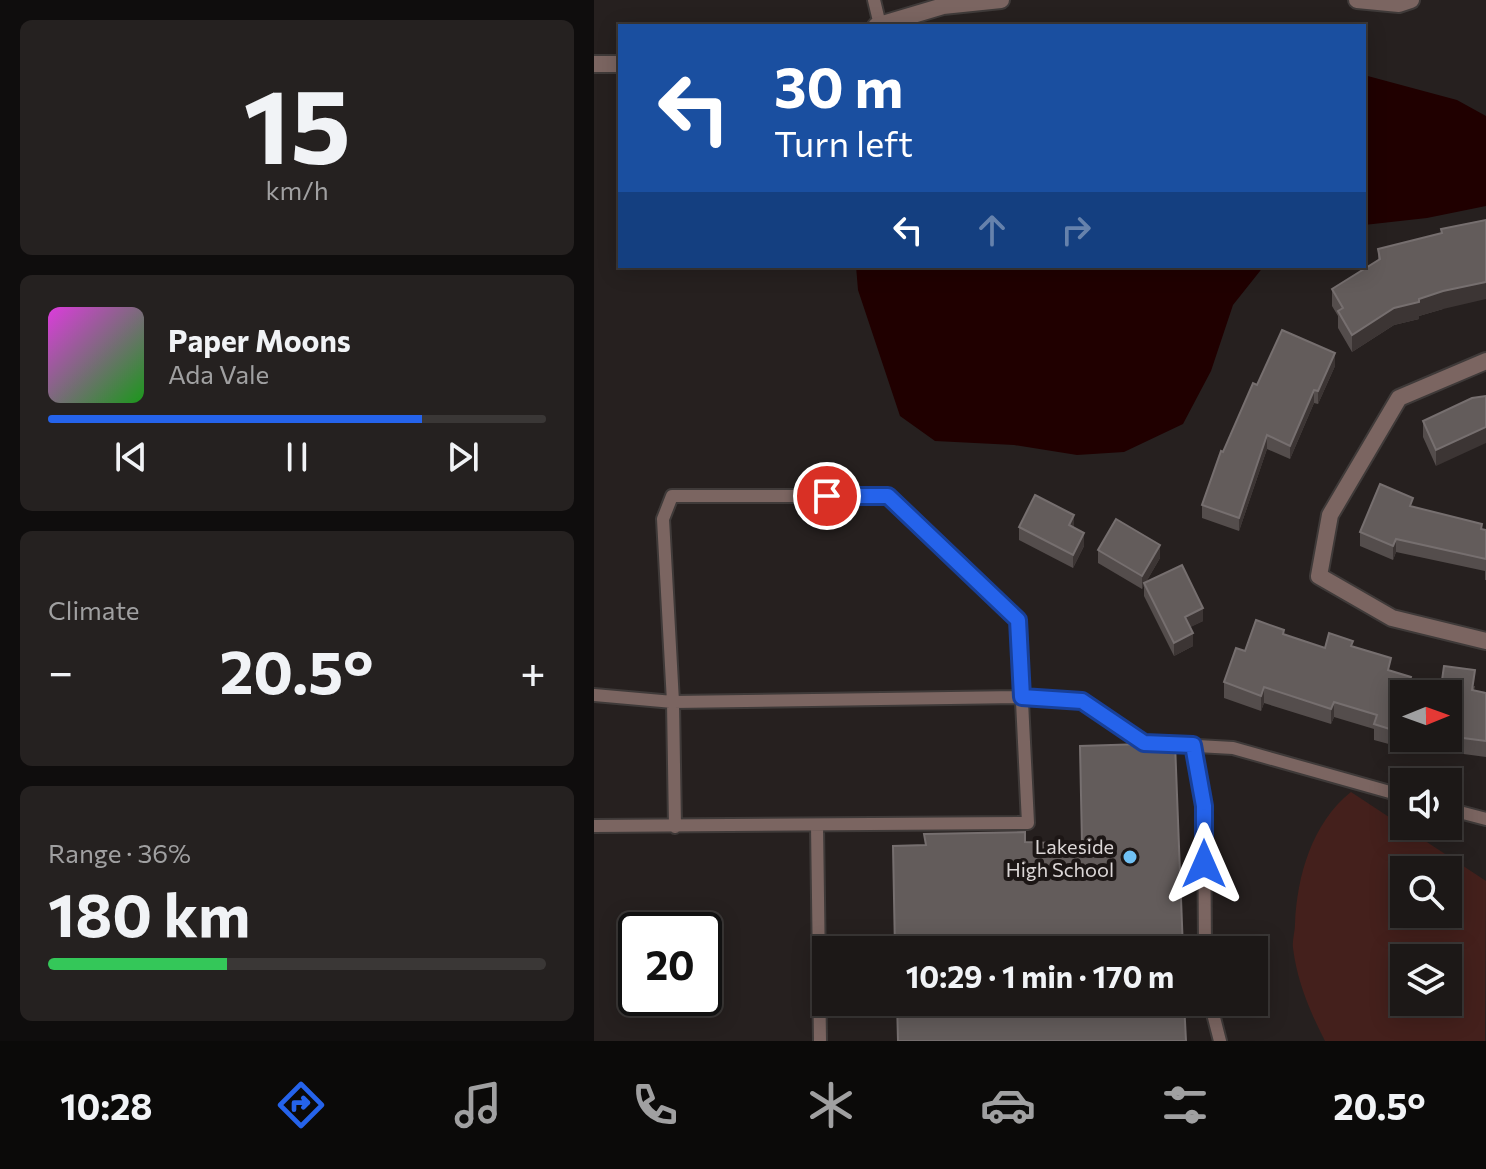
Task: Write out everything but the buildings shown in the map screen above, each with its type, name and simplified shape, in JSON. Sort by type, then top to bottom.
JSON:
[{"type":"street","points":[[881,24],[943,6],[1001,0]]},
{"type":"street","points":[[1357,0],[1402,1]]},
{"type":"street","points":[[594,64],[618,64]]},
{"type":"street","points":[[1486,361],[1399,398],[1330,515],[1319,576],[1392,618],[1486,641]]},
{"type":"lane","points":[[874,0],[878,24]]},
{"type":"lane","points":[[594,826],[675,827],[1028,823],[1018,620],[888,496],[672,496],[663,519],[673,702],[675,827]]},
{"type":"lane","points":[[594,695],[673,702],[1022,697],[1082,701],[1144,743],[1233,748],[1390,792]]},
{"type":"lane","points":[[1193,745],[1204,806],[1205,936]]},
{"type":"lane","points":[[1462,813],[1486,819]]},
{"type":"lane","points":[[817,825],[820,1041]]},
{"type":"lane","points":[[1214,1016],[1220,1041]]},
{"type":"shaded area","points":[[1366,76],[1457,100],[1486,116],[1486,206],[1427,218],[1366,225]]},
{"type":"shaded area","points":[[856,268],[1262,268],[1233,305],[1211,371],[1183,424],[1124,452],[1077,455],[1014,445],[935,441],[900,416],[858,290]]},
{"type":"shaded area","points":[[1351,792],[1390,818],[1390,840],[1424,840],[1448,856],[1390,856],[1390,928],[1462,928],[1462,865],[1486,881],[1485,1041],[1325,1041],[1301,984],[1293,942],[1303,869],[1326,819]]},
{"type":"place","name":"Lakeside High School","points":[[1130,857]]},
{"type":"route","points":[[827,496],[888,496],[1018,620],[1022,697],[1082,701],[1144,743],[1193,745],[1204,806],[1204,864]]}]
